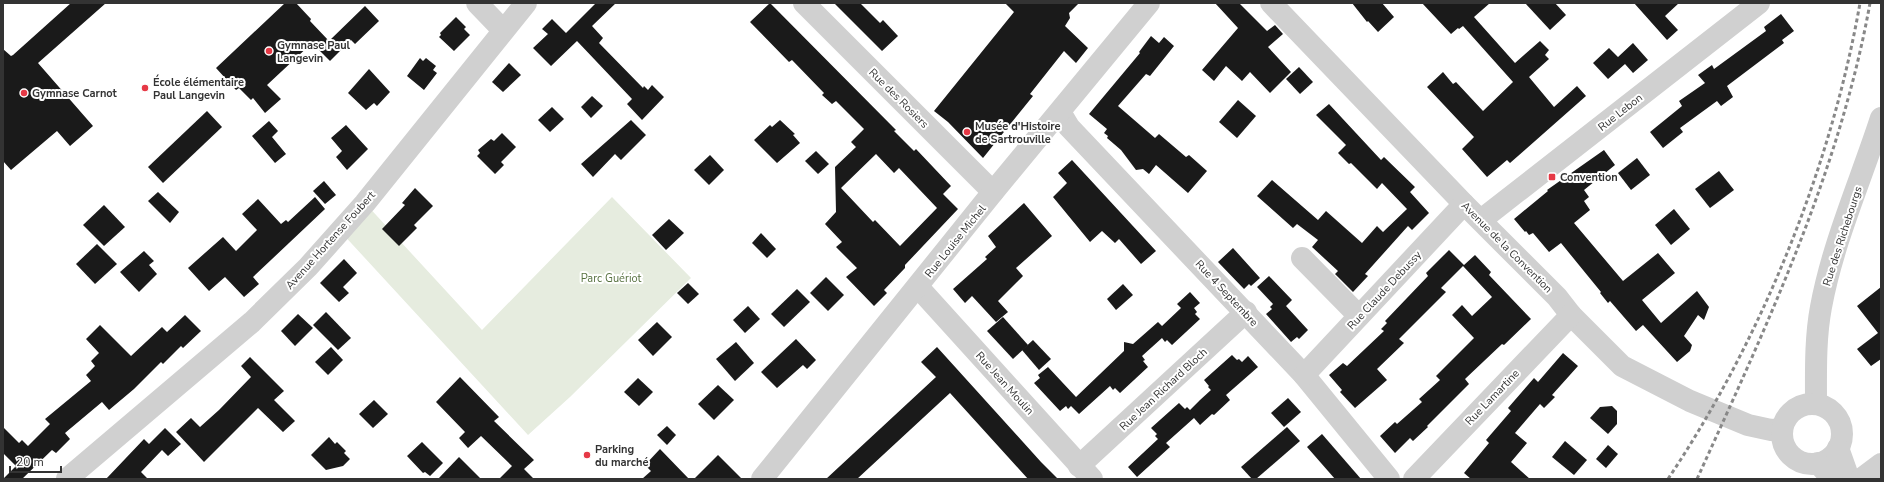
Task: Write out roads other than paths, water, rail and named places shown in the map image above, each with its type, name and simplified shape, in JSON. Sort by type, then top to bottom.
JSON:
[{"type":"street","points":[[477,3],[503,30]]},
{"type":"street","name":"Avenue Hortense Foubert","points":[[72,477],[252,322],[308,268],[365,203],[526,3]]},
{"type":"street","name":"Rue des Rosiers","points":[[804,3],[993,192]]},
{"type":"street","name":"Rue Louise Michel","points":[[762,479],[993,192],[1150,3]]},
{"type":"street","name":"Avenue de la Convention","points":[[1271,3],[1464,204],[1557,297],[1571,315],[1622,366],[1690,401],[1748,425],[1771,430],[1782,429]]},
{"type":"street","name":"Rue Lebon","points":[[1481,220],[1759,3]]},
{"type":"street","name":"Rue 4 Septembre","points":[[1060,112],[1069,127],[1246,312],[1304,375],[1389,479]]},
{"type":"street","name":"Rue des Richebourgs","points":[[1816,404],[1816,352],[1821,308],[1832,261],[1881,118]]},
{"type":"street","name":"Rue Claude Debussy","points":[[1304,375],[1464,204]]},
{"type":"street","points":[[1302,258],[1359,316]]},
{"type":"street","name":"Rue Jean Moulin","points":[[918,287],[1086,472]]},
{"type":"street","name":"Rue Jean Richard Bloch","points":[[1086,472],[1246,312]]},
{"type":"street","name":"Rue Lamartine","points":[[1414,479],[1571,315]]},
{"type":"street","points":[[1816,404],[1829,410],[1839,420],[1842,430],[1838,448],[1832,456],[1825,471],[1808,463],[1799,461],[1791,455],[1786,448],[1783,439],[1782,429],[1785,420],[1791,413],[1803,406],[1816,404]]},
{"type":"street","points":[[1838,448],[1849,479]]},
{"type":"street","points":[[1860,479],[1881,464]]},
{"type":"railway","points":[[1668,479],[1702,425],[1733,369],[1762,311],[1788,251],[1811,189],[1831,127],[1847,65],[1860,3]]},
{"type":"railway","points":[[1697,479],[1775,305],[1821,186],[1857,65],[1870,3]]},
{"type":"place","name":"Gymnase Paul Langevin","points":[[269,51]]},
{"type":"place","name":"École élémentaire Paul Langevin","points":[[145,88]]},
{"type":"place","name":"Gymnase Carnot","points":[[24,93]]},
{"type":"place","name":"Musée d'Histoire de Sartrouville","points":[[967,132]]},
{"type":"place","name":"Convention","points":[[1552,177]]},
{"type":"place","name":"Parking du marché","points":[[587,455]]},
{"type":"park label","name":"Parc Guériot","points":[[611,278]]}]
